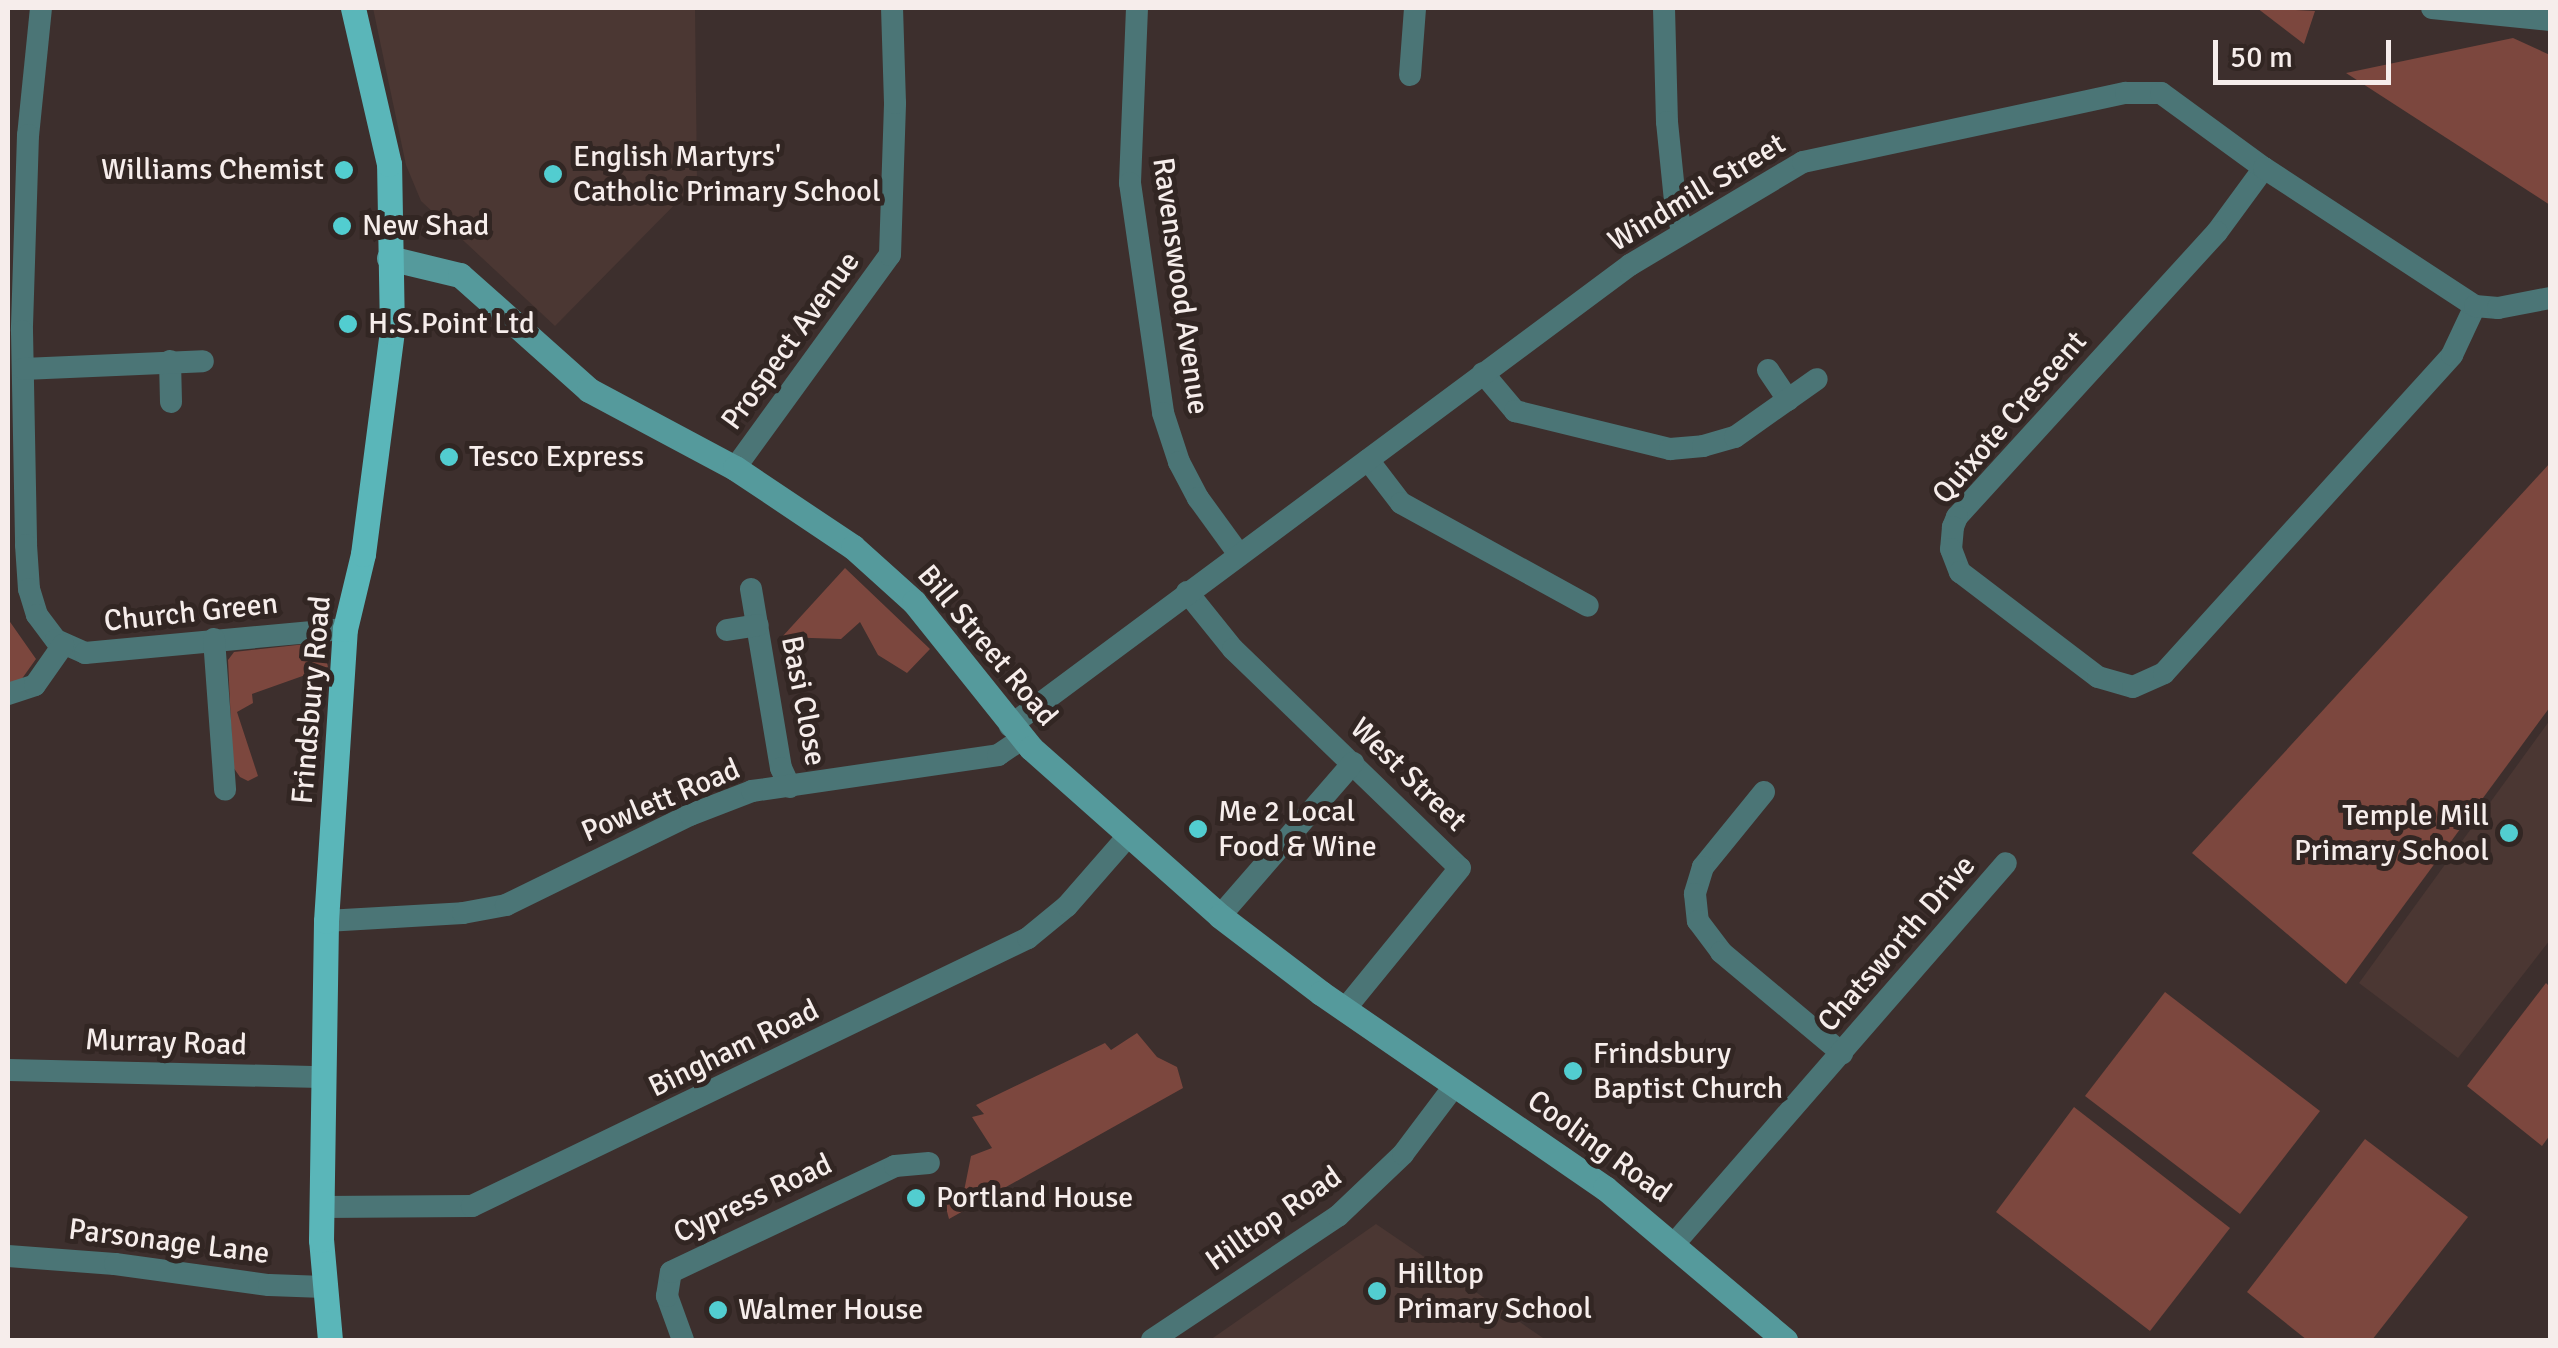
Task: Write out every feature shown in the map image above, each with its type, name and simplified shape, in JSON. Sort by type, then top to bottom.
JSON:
[{"type":"main road","name":"Frindsbury Road","points":[[330,1340],[321,1207],[326,922],[345,629],[362,554],[392,332],[390,164],[353,8]]},
{"type":"main road","name":"Bill Street Road","points":[[389,258],[457,274],[589,390],[735,468],[853,547],[914,602],[1016,732],[1220,916],[1353,1016]]},
{"type":"main road","name":"Cooling Road","points":[[1353,1016],[1605,1188],[1785,1340]]},
{"type":"street","points":[[41,8],[28,135],[23,369],[29,589],[42,623],[62,645]]},
{"type":"street","name":"Prospect Avenue","points":[[735,468],[890,255],[895,103],[892,8]]},
{"type":"street","name":"Ravenswood Avenue","points":[[1137,8],[1130,184],[1163,412],[1179,462],[1198,498],[1238,553]]},
{"type":"street","points":[[1410,74],[1415,8]]},
{"type":"street","points":[[1664,8],[1667,122],[1676,210],[1682,230]]},
{"type":"street","points":[[2432,8],[2550,20]]},
{"type":"street","name":"Windmill Street","points":[[1016,732],[1187,592],[1482,373],[1682,230],[1804,162],[2126,93],[2162,94],[2264,168],[2474,306]]},
{"type":"street","points":[[8,150],[28,135]]},
{"type":"street","name":"Quixote Crescent","points":[[2264,168],[2217,232],[1956,517],[1952,549],[1960,572],[2098,676],[2133,688],[2164,673],[2452,355],[2474,306]]},
{"type":"street","points":[[2474,306],[2498,308],[2550,298]]},
{"type":"street","points":[[170,362],[172,402]]},
{"type":"street","points":[[23,369],[203,362]]},
{"type":"street","points":[[1768,370],[1788,400]]},
{"type":"street","points":[[1482,373],[1515,411],[1670,449],[1728,439],[1818,379]]},
{"type":"street","points":[[1368,460],[1401,503],[1588,606]]},
{"type":"street","name":"Basi Close","points":[[751,590],[781,768],[790,788]]},
{"type":"street","name":"West Street","points":[[1187,592],[1228,644],[1460,869],[1353,1016]]},
{"type":"street","name":"Basi Close","points":[[728,630],[758,625]]},
{"type":"street","name":"Church Green","points":[[8,694],[37,684],[62,645],[82,652],[105,652],[345,629]]},
{"type":"street","points":[[214,639],[225,790]]},
{"type":"street","name":"Powlett Road","points":[[326,922],[463,913],[506,905],[690,814],[752,791],[790,788],[816,778],[998,755],[1016,732]]},
{"type":"street","points":[[1220,916],[1353,763]]},
{"type":"street","points":[[1764,792],[1703,868],[1695,894],[1698,921],[1721,952],[1842,1053]]},
{"type":"street","name":"Bingham Road","points":[[321,1207],[472,1206],[1028,938],[1067,906],[1128,836]]},
{"type":"street","name":"Chatsworth Drive","points":[[1674,1244],[2006,863]]},
{"type":"street","name":"Murray Road","points":[[8,1070],[322,1077]]},
{"type":"street","name":"Hilltop Road","points":[[1152,1340],[1338,1216],[1402,1154],[1455,1085]]},
{"type":"street","name":"Cypress Road","points":[[683,1340],[666,1296],[671,1272],[895,1166],[929,1163]]},
{"type":"street","name":"Parsonage Lane","points":[[8,1256],[115,1264],[269,1285],[324,1286]]},
{"type":"shaded area","name":"English Martyrs' Catholic Primary School","points":[[373,8],[695,8],[697,182],[555,326],[421,201],[406,165]]},
{"type":"shaded area","points":[[2257,8],[2315,11],[2304,44]]},
{"type":"shaded area","points":[[2513,38],[2550,55],[2550,205],[2346,73]]},
{"type":"shaded area","points":[[2550,463],[2550,707],[2346,984],[2192,853]]},
{"type":"shaded area","points":[[845,568],[930,649],[907,673],[878,655],[860,622],[841,639],[782,637]]},
{"type":"shaded area","points":[[8,619],[36,659],[21,680],[8,685]]},
{"type":"shaded area","points":[[315,643],[324,650],[328,667],[252,694],[253,703],[237,712],[258,776],[248,781],[240,777],[233,767],[228,660],[234,652]]},
{"type":"shaded area","name":"Temple Mill Primary School","points":[[2550,720],[2550,940],[2458,1058],[2359,983]]},
{"type":"shaded area","points":[[2546,983],[2550,987],[2550,1135],[2542,1146],[2467,1086]]},
{"type":"shaded area","points":[[2165,992],[2320,1111],[2240,1214],[2085,1096]]},
{"type":"shaded area","points":[[1137,1033],[1157,1057],[1177,1067],[1183,1088],[949,1219],[945,1204],[963,1196],[971,1156],[992,1148],[972,1117],[984,1114],[976,1105],[1105,1043],[1111,1050]]},
{"type":"shaded area","points":[[2074,1107],[2230,1228],[2150,1331],[1996,1212]]},
{"type":"shaded area","points":[[2365,1139],[2468,1217],[2372,1340],[2307,1340],[2247,1292]]},
{"type":"shaded area","name":"Hilltop Primary School","points":[[1376,1224],[1546,1340],[1210,1340]]},
{"type":"place","name":"Williams Chemist","points":[[344,170]]},
{"type":"place","name":"English Martyrs' Catholic Primary School","points":[[553,174]]},
{"type":"place","name":"New Shad","points":[[342,226]]},
{"type":"place","name":"H.S.Point Ltd","points":[[348,324]]},
{"type":"place","name":"Tesco Express","points":[[449,457]]},
{"type":"place","name":"Me 2 Local Food & Wine","points":[[1198,829]]},
{"type":"place","name":"Temple Mill Primary School","points":[[2509,833]]},
{"type":"place","name":"Frindsbury Baptist Church","points":[[1573,1071]]},
{"type":"place","name":"Portland House","points":[[916,1198]]},
{"type":"place","name":"Hilltop Primary School","points":[[1377,1291]]},
{"type":"place","name":"Walmer House","points":[[718,1310]]}]
